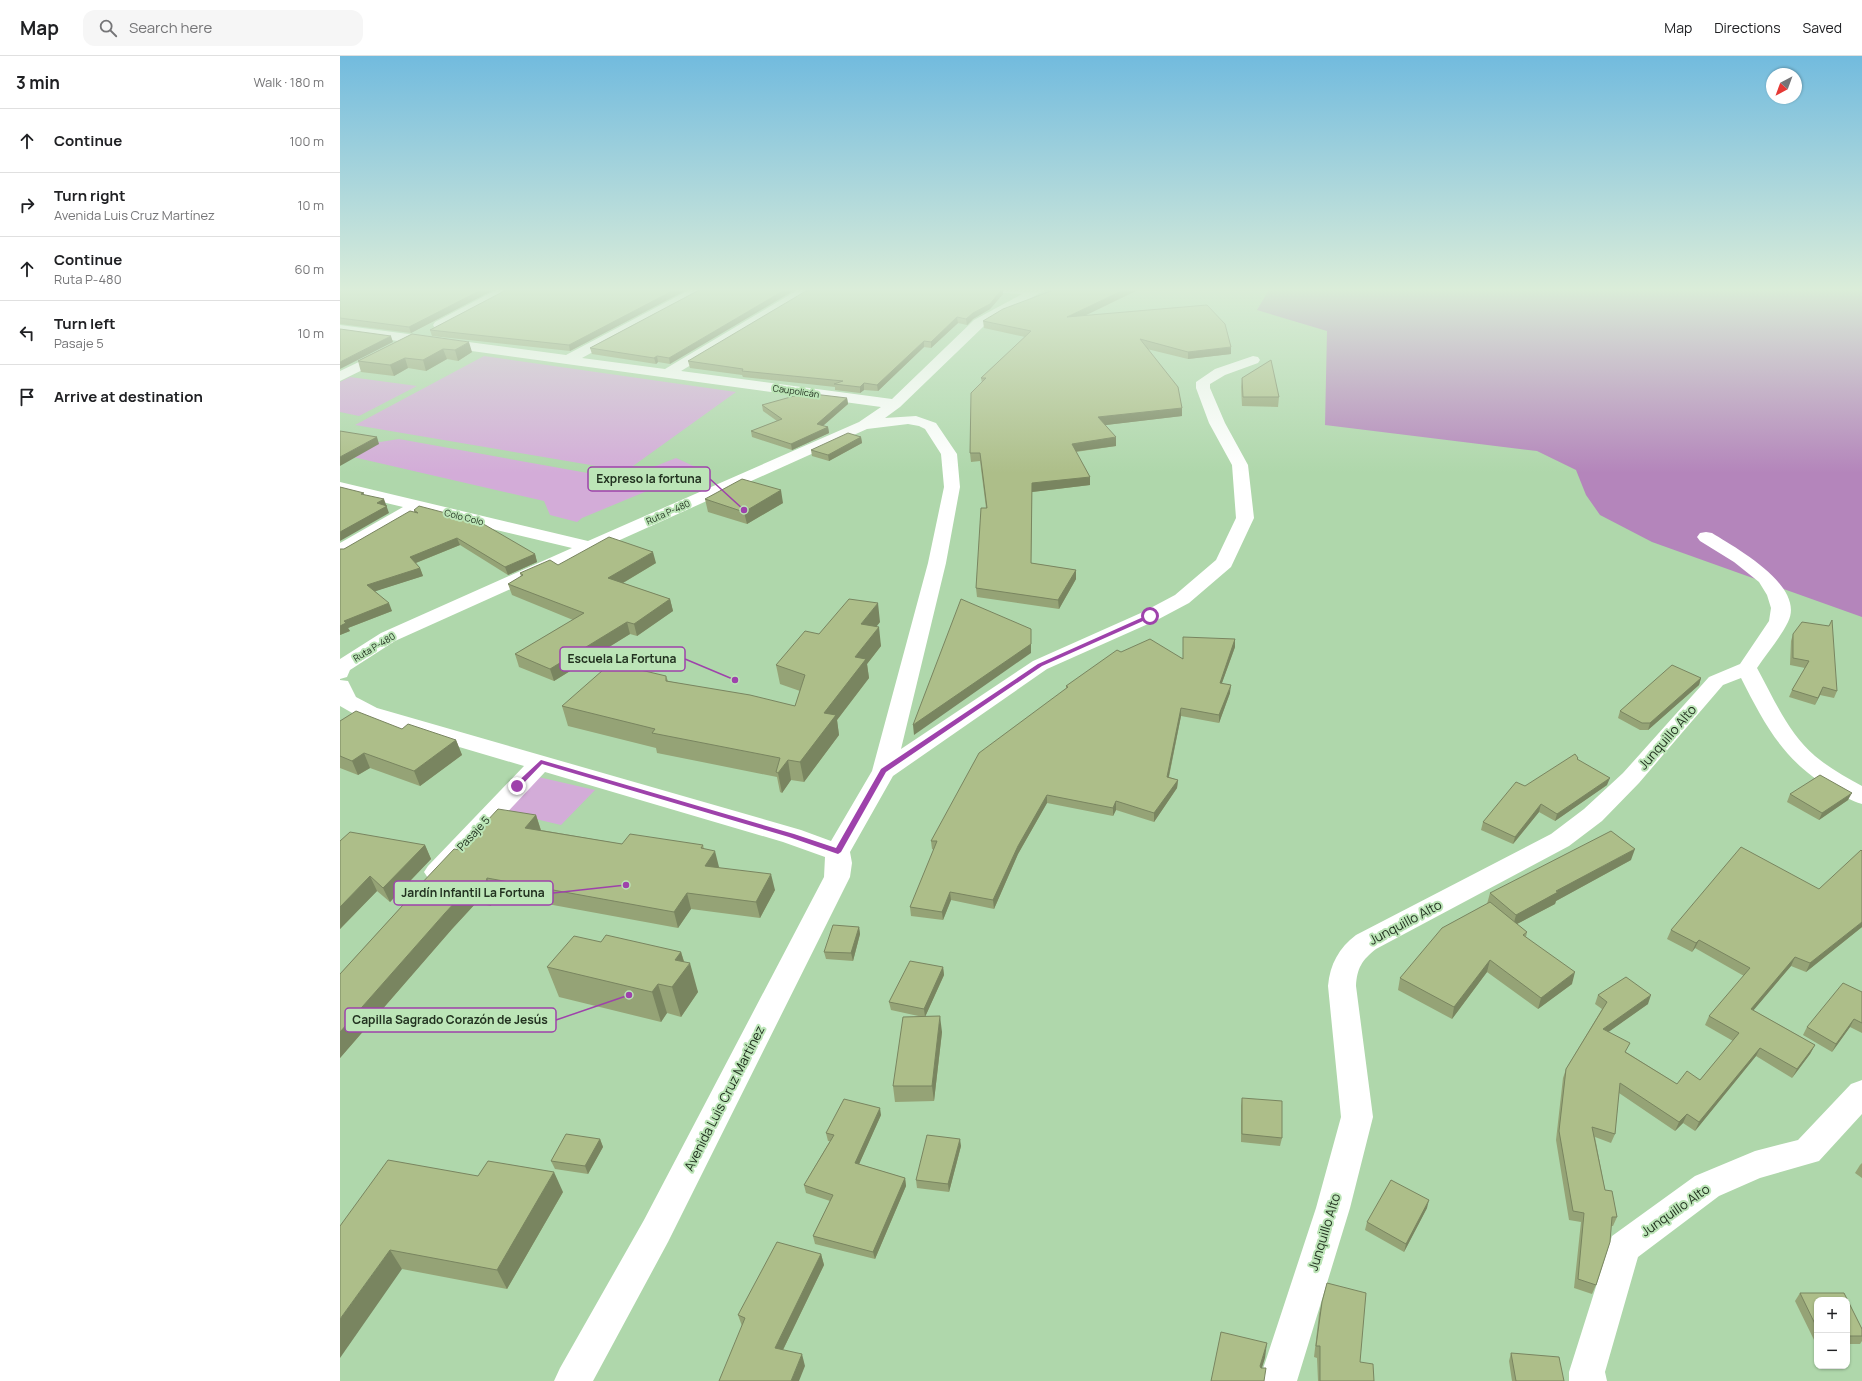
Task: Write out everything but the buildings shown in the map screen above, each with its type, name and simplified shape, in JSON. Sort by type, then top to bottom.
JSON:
[{"type":"street","points":[[340,377],[393,350]]},
{"type":"street","name":"Caupolicán","points":[[498,350],[895,404]]},
{"type":"street","points":[[569,359],[586,350]]},
{"type":"street","points":[[668,373],[706,350]]},
{"type":"street","name":"Ruta P-480","points":[[340,673],[340,668],[388,637],[864,425],[895,404],[951,350]]},
{"type":"street","points":[[884,771],[1040,665],[1150,616],[1182,600],[1224,563],[1245,518],[1240,465],[1217,423],[1203,388],[1203,382],[1220,372],[1253,360]]},
{"type":"street","points":[[340,686],[347,701],[369,713],[792,836],[838,852],[884,771],[937,563],[952,487],[949,454],[934,430],[927,423],[912,420],[864,425]]},
{"type":"street","name":"Colo Colo","points":[[340,486],[588,547]]},
{"type":"street","points":[[340,551],[418,506]]},
{"type":"street","points":[[1706,537],[1740,558],[1766,578],[1777,595],[1781,608],[1779,621],[1747,668],[1778,726],[1800,755],[1827,776],[1862,796]]},
{"type":"street","name":"Junquillo Alto","points":[[1278,1381],[1333,1208],[1357,1117],[1342,986],[1343,970],[1346,963],[1358,948],[1366,942],[1560,840],[1593,814],[1631,778],[1716,681],[1747,668]]},
{"type":"street","name":"Pasaje 5","points":[[420,889],[541,762]]},
{"type":"street","name":"Avenida Luis Cruz Martínez","points":[[573,1381],[656,1231],[837,877],[839,863],[838,852]]},
{"type":"street","name":"Junquillo Alto","points":[[1588,1381],[1586,1372],[1624,1247],[1707,1186],[1755,1165],[1808,1150],[1862,1093]]},
{"type":"shaded area","points":[[1327,350],[1862,350],[1862,617],[1652,542],[1600,515],[1586,495],[1576,470],[1537,451],[1325,425]]},
{"type":"shaded area","points":[[484,356],[736,392],[626,471],[355,425]]},
{"type":"shaded area","points":[[350,377],[417,386],[359,416],[340,412],[340,382]]},
{"type":"shaded area","points":[[340,435],[380,442],[399,439],[621,479],[588,493],[676,458],[700,469],[582,518],[577,522],[550,515],[544,501],[340,454]]},
{"type":"shaded area","points":[[534,776],[595,790],[561,825],[498,810]]},
{"type":"place","name":"Expreso la fortuna","points":[[744,510]]},
{"type":"place","name":"Escuela La Fortuna","points":[[735,680]]},
{"type":"place","name":"Jardín Infantil La Fortuna","points":[[626,885]]},
{"type":"place","name":"Capilla Sagrado Corazón de Jesús","points":[[629,995]]},
{"type":"route","points":[[517,786],[541,762],[792,836],[838,852],[884,771],[1040,665],[1150,616]]}]
